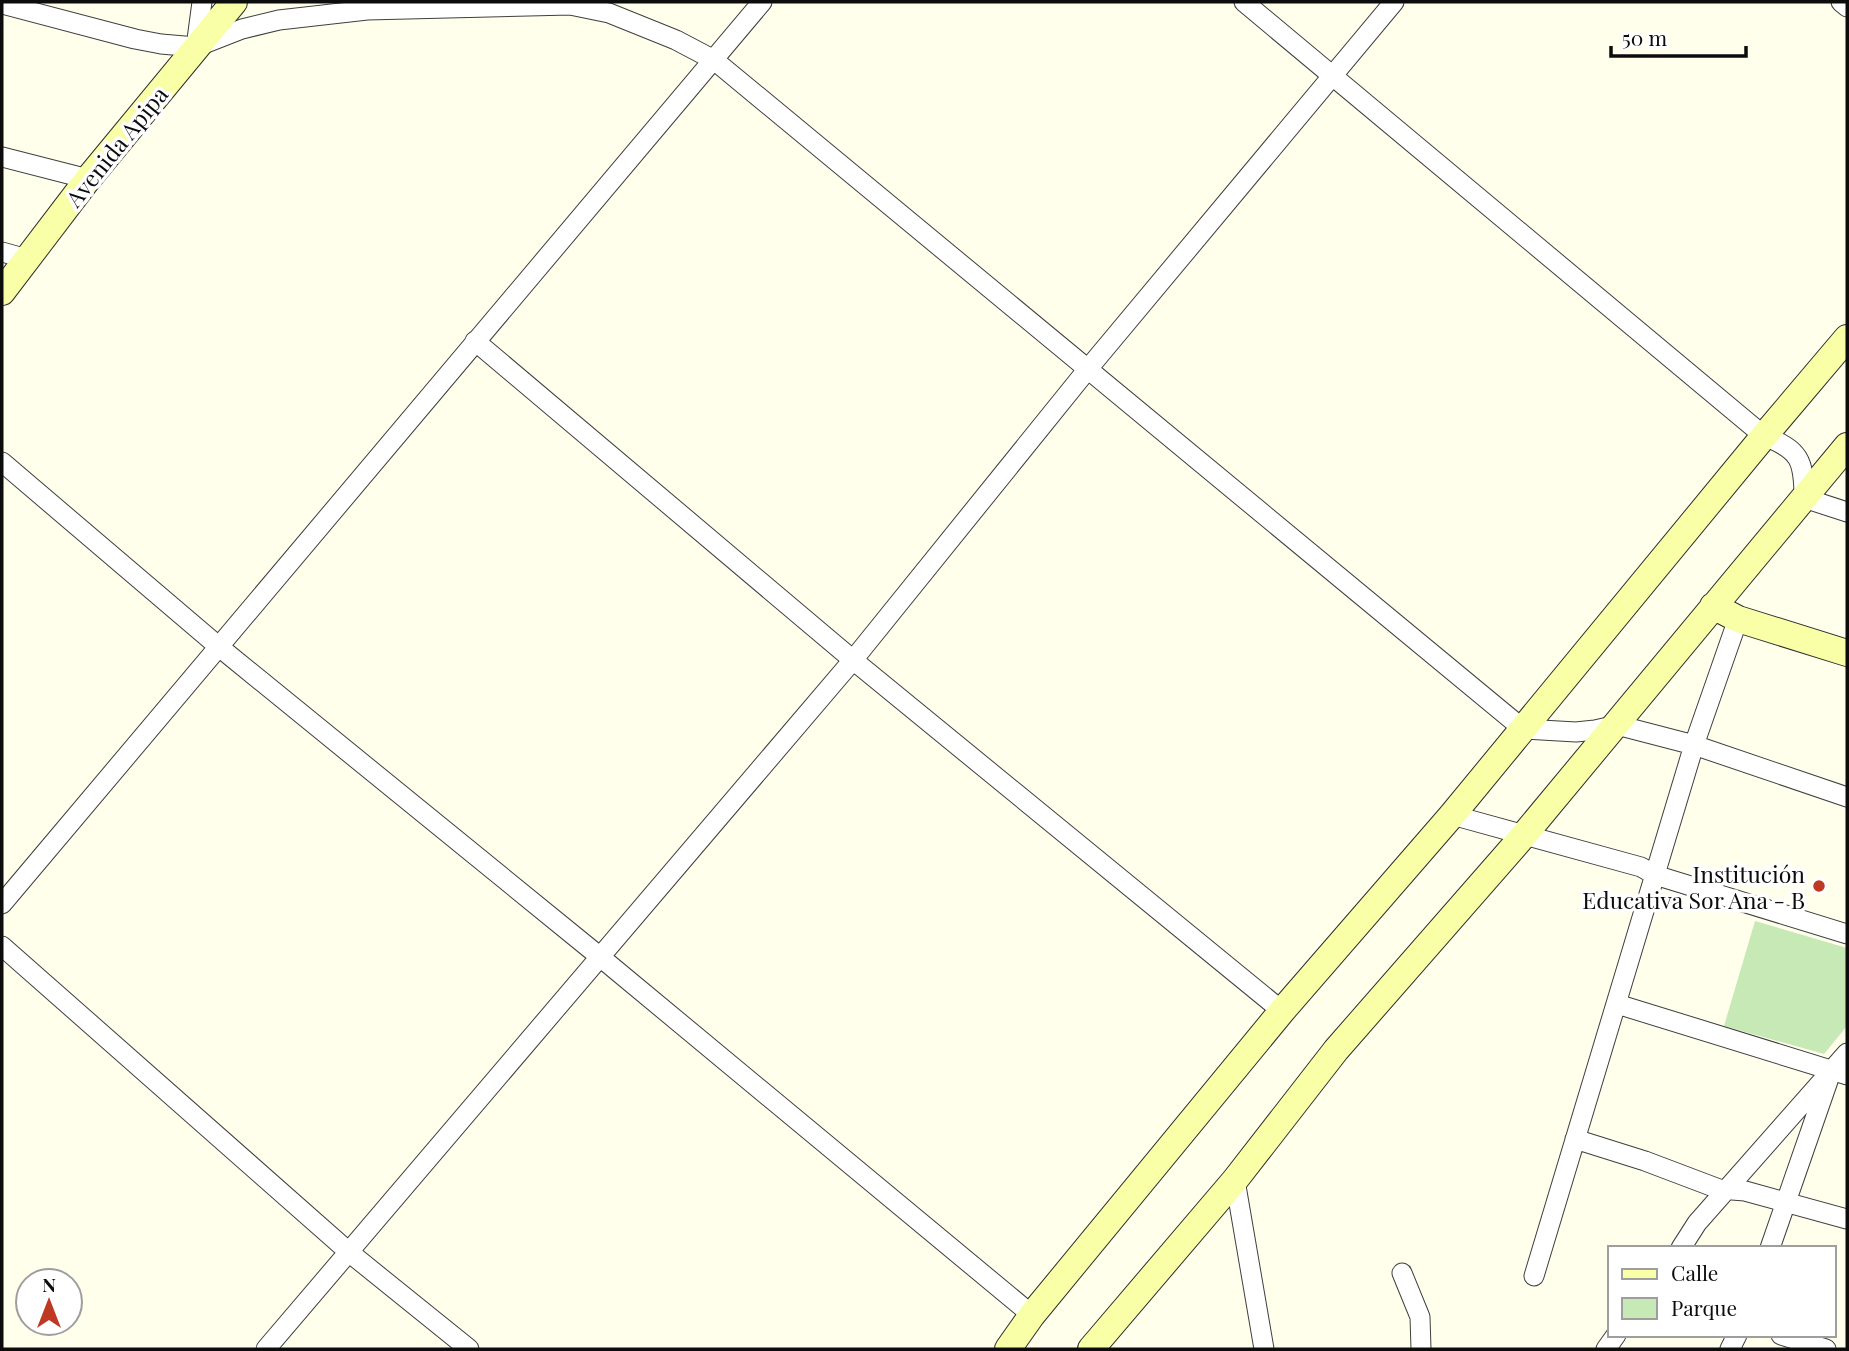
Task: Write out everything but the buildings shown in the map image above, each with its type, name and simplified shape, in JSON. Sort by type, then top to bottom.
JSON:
[{"type":"street","points":[[196,47],[202,2]]},
{"type":"street","name":"Avenida Apipa","points":[[2,292],[88,179],[234,2]]},
{"type":"street","points":[[2,904],[762,2]]},
{"type":"street","points":[[1244,2],[1764,436],[1783,443],[1796,456],[1804,470],[1804,498]]},
{"type":"street","points":[[266,1349],[853,660],[1087,370],[1394,2]]},
{"type":"street","points":[[1841,2],[1847,7]]},
{"type":"street","points":[[2,4],[135,39],[196,47],[242,29],[279,20],[367,10],[549,5],[590,8],[609,13],[676,40],[714,60],[1523,729],[1576,732],[1617,724],[1694,745],[1847,797]]},
{"type":"street","points":[[2,157],[88,179]]},
{"type":"street","points":[[2,252],[27,259]]},
{"type":"street","points":[[1008,1349],[1032,1315],[1282,1011],[1451,815],[1847,338]]},
{"type":"street","points":[[475,341],[853,660],[1282,1011]]},
{"type":"street","points":[[1091,1349],[1234,1180],[1336,1050],[1524,835],[1847,446]]},
{"type":"street","points":[[2,462],[218,646],[599,956],[1032,1315]]},
{"type":"street","points":[[1804,498],[1847,512]]},
{"type":"street","points":[[1713,606],[1738,620],[1847,653]]},
{"type":"street","points":[[1534,1276],[1694,745],[1738,620]]},
{"type":"street","points":[[1451,815],[1641,867],[1655,875],[1847,934]]},
{"type":"street","points":[[2,946],[350,1253],[469,1349]]},
{"type":"street","points":[[1616,1004],[1840,1072]]},
{"type":"street","points":[[1771,1246],[1786,1201],[1847,1053]]},
{"type":"street","points":[[1682,1246],[1697,1223],[1840,1072]]},
{"type":"street","points":[[1576,1139],[1719,1189],[1745,1191],[1847,1219]]},
{"type":"street","points":[[1234,1180],[1264,1349]]},
{"type":"street","points":[[1402,1273],[1420,1317],[1421,1349]]},
{"type":"street","points":[[1787,1337],[1826,1349]]},
{"type":"green space","points":[[1755,921],[1847,948],[1847,1026],[1824,1054],[1724,1026]]},
{"type":"place","name":"Institución Educativa Sor Ana - B","points":[[1819,886]]}]
